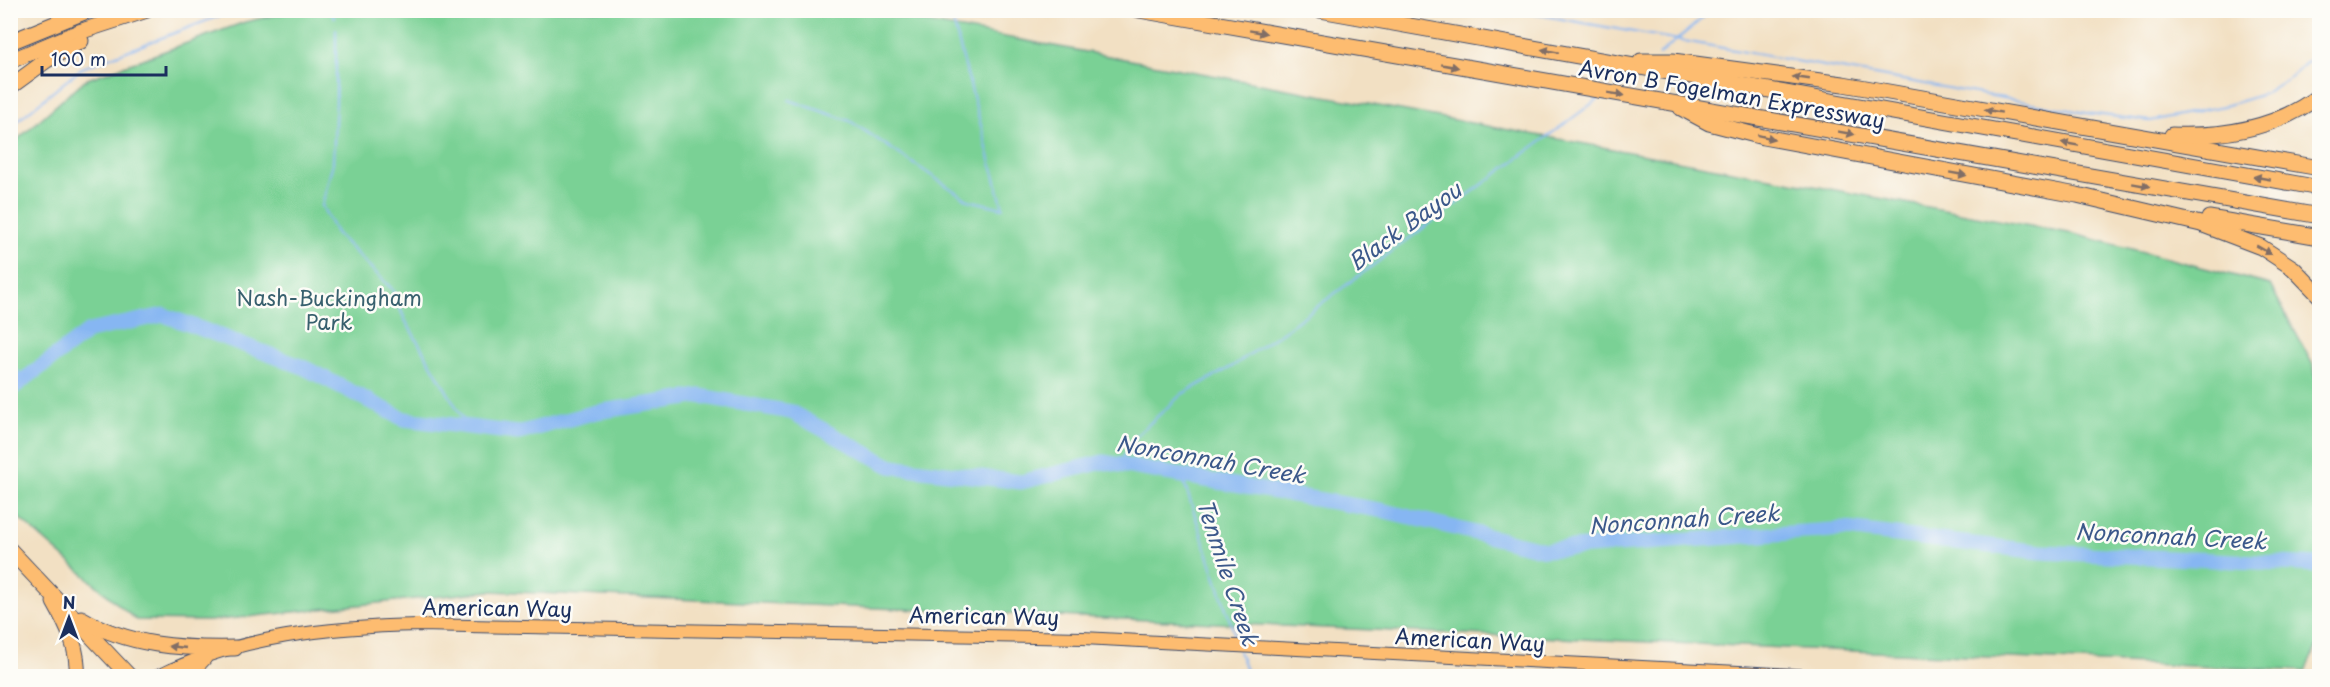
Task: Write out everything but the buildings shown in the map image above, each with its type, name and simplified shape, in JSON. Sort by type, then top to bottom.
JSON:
[{"type":"highway","points":[[10,42],[89,10]]},
{"type":"highway","points":[[10,87],[47,60],[147,10]]},
{"type":"highway","name":"Avron B Fogelman Expressway","points":[[1139,10],[1574,88],[2319,216]]},
{"type":"highway","name":"Avron B Fogelman Expressway","points":[[1320,10],[2319,188]]},
{"type":"highway","points":[[10,61],[79,32],[124,20]]},
{"type":"highway","points":[[1608,62],[1673,61],[1843,84],[2319,168]]},
{"type":"highway","points":[[2076,125],[2169,135],[2214,134],[2270,122],[2292,113],[2319,95]]},
{"type":"highway","points":[[1666,102],[1709,123],[1763,137],[2150,210],[2319,237]]},
{"type":"highway","points":[[2150,210],[2227,232],[2261,247],[2293,268],[2319,296]]},
{"type":"highway","points":[[10,550],[129,676]]},
{"type":"highway","points":[[44,584],[72,638],[78,665],[77,676]]},
{"type":"highway","points":[[69,611],[93,625],[152,644],[194,649],[235,648]]},
{"type":"highway","points":[[187,676],[204,658]]},
{"type":"main road","name":"American Way","points":[[158,676],[235,648],[316,631],[350,627],[419,625],[975,634],[1815,676]]},
{"type":"green space","name":"Nash-Buckingham Park","points":[[298,10],[864,11],[2074,234],[2270,285],[2314,367],[2319,398],[2319,642],[2305,671],[490,591],[209,621],[136,620],[11,511],[11,145],[85,80],[245,22]]},
{"type":"waterway","points":[[10,127],[82,68],[235,10]]},
{"type":"waterway","points":[[331,10],[334,17]]},
{"type":"waterway","points":[[789,100],[850,121],[968,200],[1003,208],[950,10]]},
{"type":"waterway","points":[[1511,10],[2087,113],[2150,121],[2228,105],[2264,94],[2292,76],[2320,50]]},
{"type":"waterway","name":"Black Bayou","points":[[1659,55],[1712,10]]},
{"type":"waterway","points":[[336,30],[333,162],[322,206],[336,233],[392,289],[405,320],[468,427]]},
{"type":"waterway","name":"Black Bayou","points":[[1616,87],[1635,73]]},
{"type":"waterway","name":"Black Bayou","points":[[1118,465],[1137,435],[1182,394],[1233,366],[1288,328],[1601,97]]},
{"type":"waterway","points":[[10,231],[18,241],[10,250]]},
{"type":"waterway","name":"Nonconnah Creek","points":[[10,390],[89,331],[164,315],[303,367],[404,419],[518,433],[596,412],[700,396],[791,412],[890,466],[1021,482],[1103,462],[1385,511],[1545,550],[1846,529],[2041,552],[2320,565]]},
{"type":"waterway","points":[[10,364],[26,379]]},
{"type":"waterway","name":"Tenmile Creek","points":[[1182,476],[1237,642]]},
{"type":"waterway","name":"Tenmile Creek","points":[[1239,651],[1248,676]]}]
